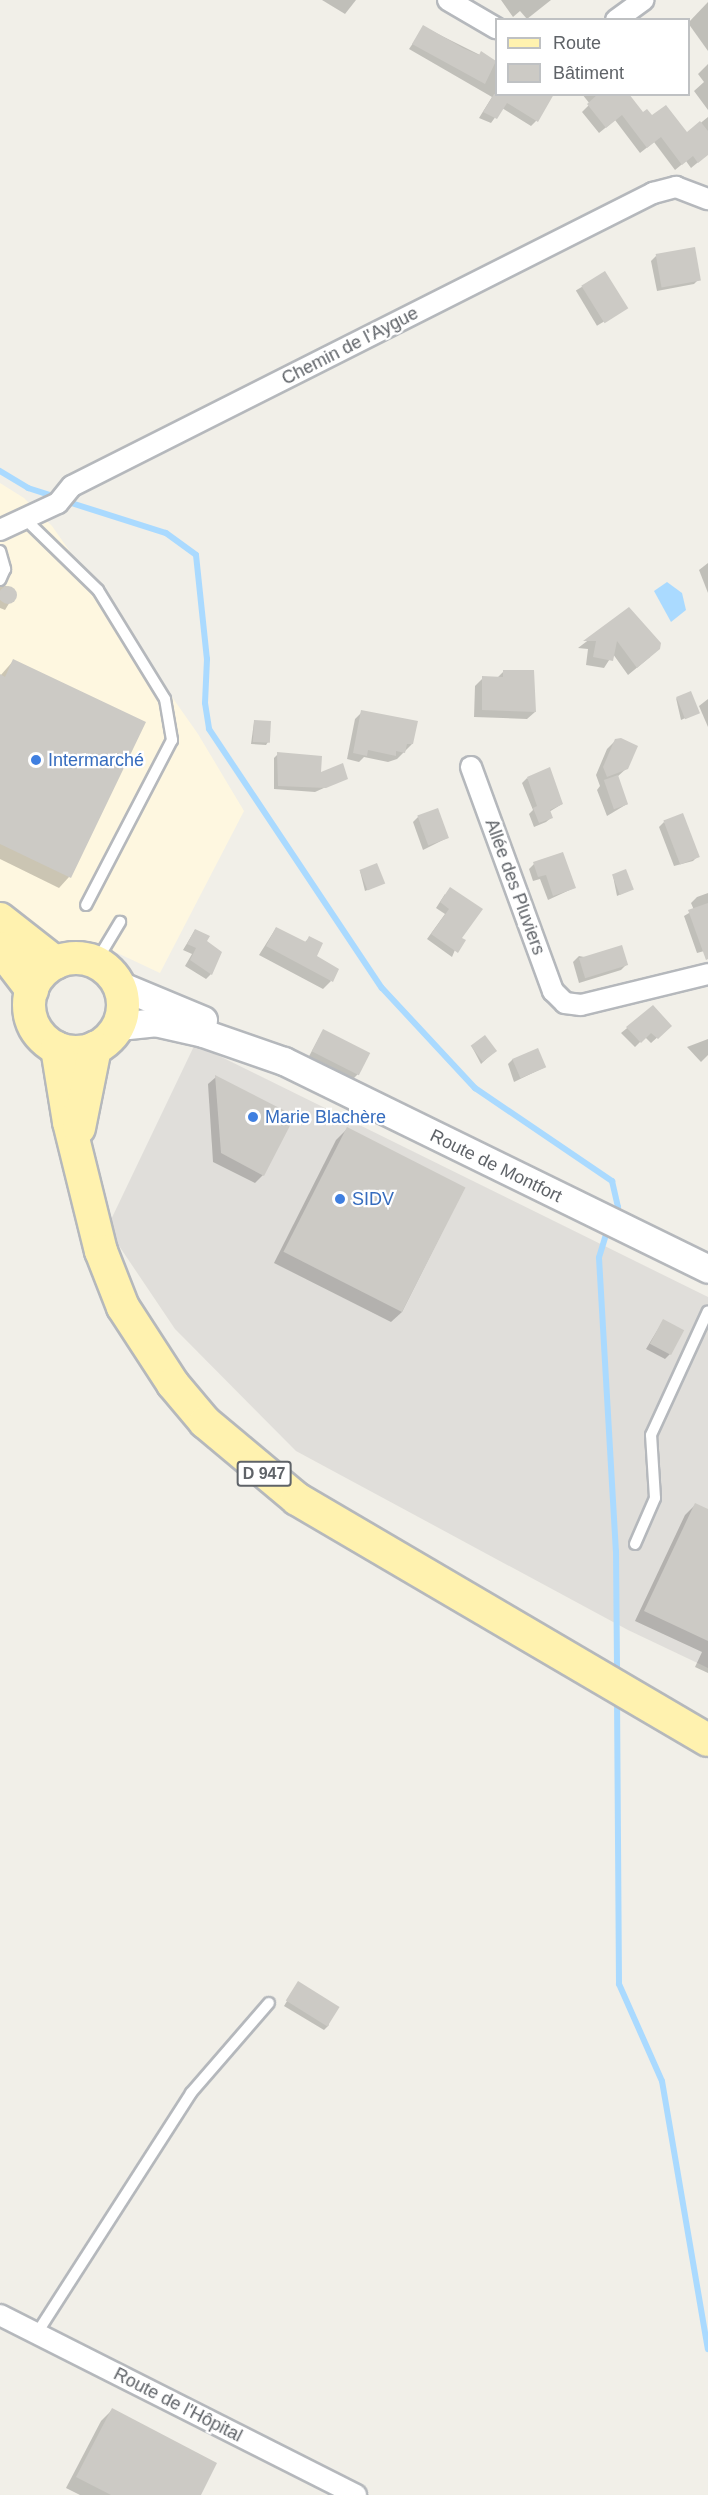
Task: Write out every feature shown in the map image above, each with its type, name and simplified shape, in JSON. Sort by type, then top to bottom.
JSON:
[{"type":"main road","points":[[0,919],[57,963]]},
{"type":"main road","points":[[0,948],[32,990]]},
{"type":"main road","points":[[82,959],[96,962],[119,985],[123,1013],[119,1026],[95,1048],[69,1052],[57,1048],[33,1024],[32,990],[38,979],[57,963],[82,959]]},
{"type":"main road","name":"Route de Montfort","points":[[119,985],[249,1039],[284,1061],[708,1269]]},
{"type":"main road","name":"Route de Montfort","points":[[119,1026],[155,1022],[203,1033],[284,1061]]},
{"type":"main road","name":"D 947","points":[[57,1048],[69,1122],[77,1150],[88,1209],[123,1307],[173,1384],[205,1422],[297,1499],[708,1740]]},
{"type":"main road","name":"D 947","points":[[77,1150],[82,1107],[95,1048]]},
{"type":"street","points":[[448,0],[495,27]]},
{"type":"street","points":[[619,18],[644,0]]},
{"type":"street","name":"Chemin de l'Aygue","points":[[0,530],[58,503],[72,486],[653,193],[676,187],[708,199]]},
{"type":"street","name":"Allée des Pluviers","points":[[471,766],[553,991],[565,1003],[581,1005],[708,974]]},
{"type":"street","name":"Route de l'Hôpital","points":[[0,2315],[356,2495]]},
{"type":"lane","points":[[25,519],[98,590],[165,699],[172,740],[86,905]]},
{"type":"lane","points":[[0,551],[5,569],[0,580]]},
{"type":"lane","points":[[96,962],[120,922]]},
{"type":"lane","points":[[635,1544],[655,1498],[651,1435],[708,1311]]},
{"type":"lane","points":[[36,2333],[191,2093],[269,2003]]},
{"type":"shaded area","points":[[0,483],[24,498],[52,526],[198,734],[244,811],[160,973],[96,943],[71,947],[48,941],[0,905]]},
{"type":"shaded area","points":[[195,1044],[708,1297],[708,1668],[628,1630],[296,1451],[175,1329],[107,1228]]},
{"type":"water","points":[[667,582],[682,593],[686,610],[671,622],[654,591]]},
{"type":"building","points":[[423,25],[463,48],[479,55],[481,51],[495,60],[495,63],[485,84],[412,44]]},
{"type":"building","points":[[494,94],[495,96],[553,96],[538,122],[507,103],[497,119],[483,112]]},
{"type":"building","points":[[596,96],[631,96],[643,112],[647,109],[652,115],[666,105],[687,132],[700,121],[708,131],[708,155],[698,163],[693,156],[682,165],[661,137],[647,148],[622,115],[606,128],[587,104]]},
{"type":"building","points":[[695,247],[701,280],[662,287],[656,254]]},
{"type":"building","points":[[605,271],[628,308],[605,323],[581,286]]},
{"type":"building","points":[[8,586],[14,589],[17,595],[14,601],[8,604],[2,601],[-1,595],[2,589]]},
{"type":"building","points":[[629,607],[661,643],[660,649],[637,668],[617,641],[613,661],[593,657],[596,641],[583,641]]},
{"type":"building","points":[[13,659],[146,722],[71,878],[0,844],[0,674],[5,677]]},
{"type":"building","points":[[503,670],[534,670],[536,712],[482,710],[482,676],[503,677]]},
{"type":"building","points":[[691,691],[700,713],[685,719],[676,697]]},
{"type":"building","points":[[361,710],[418,721],[413,744],[407,744],[405,753],[396,751],[396,756],[368,750],[367,756],[353,753]]},
{"type":"building","points":[[254,720],[271,721],[270,743],[253,742]]},
{"type":"building","points":[[621,738],[638,746],[628,769],[607,777],[603,767],[615,739]]},
{"type":"building","points":[[277,752],[322,756],[321,772],[343,763],[348,779],[326,788],[278,786]]},
{"type":"building","points":[[550,767],[563,804],[550,810],[553,818],[539,823],[533,808],[537,806],[527,777]]},
{"type":"building","points":[[618,775],[628,804],[614,809],[604,780]]},
{"type":"building","points":[[438,808],[449,838],[428,846],[417,816]]},
{"type":"building","points":[[683,813],[700,857],[680,864],[663,821]]},
{"type":"building","points":[[563,852],[576,888],[553,896],[546,875],[538,877],[533,862]]},
{"type":"building","points":[[377,863],[385,883],[368,891],[359,870]]},
{"type":"building","points":[[626,869],[634,890],[620,895],[612,874]]},
{"type":"building","points":[[450,887],[483,909],[462,938],[466,940],[458,953],[431,934],[449,909],[440,902]]},
{"type":"building","points":[[708,903],[708,959],[706,960],[688,910]]},
{"type":"building","points":[[276,927],[306,942],[309,936],[323,943],[317,956],[339,969],[333,982],[266,946]]},
{"type":"building","points":[[195,929],[210,936],[207,941],[222,952],[212,975],[190,960],[196,948],[187,944]]},
{"type":"building","points":[[622,945],[628,965],[585,978],[579,958]]},
{"type":"building","points":[[653,1005],[672,1026],[658,1039],[651,1033],[641,1043],[626,1027]]},
{"type":"building","points":[[323,1029],[370,1053],[359,1075],[312,1051]]},
{"type":"building","points":[[485,1035],[497,1051],[483,1062],[471,1046]]},
{"type":"building","points":[[538,1048],[546,1067],[520,1078],[512,1059]]},
{"type":"building","points":[[215,1075],[295,1116],[264,1176],[221,1153]]},
{"type":"building","points":[[347,1127],[466,1187],[402,1312],[283,1252]]},
{"type":"building","points":[[663,1319],[684,1330],[671,1355],[650,1344]]},
{"type":"building","points":[[695,1503],[708,1509],[708,1641],[644,1611]]},
{"type":"building","points":[[298,1981],[340,2007],[327,2026],[286,2001]]},
{"type":"building","points":[[112,2408],[217,2463],[201,2495],[111,2495],[76,2477]]},
{"type":"waterway","points":[[0,471],[28,488],[56,497]]},
{"type":"waterway","points":[[65,501],[166,533],[196,555],[207,659],[205,703],[209,729],[382,988],[475,1088],[612,1181],[618,1207],[614,1216]]},
{"type":"waterway","points":[[608,1228],[599,1258],[616,1551],[617,1675]]},
{"type":"waterway","points":[[617,1697],[619,1984],[662,2081],[708,2349]]},
{"type":"place","name":"Intermarché","points":[[36,760]]},
{"type":"place","name":"Marie Blachère","points":[[253,1117]]},
{"type":"place","name":"SIDV","points":[[340,1199]]}]
